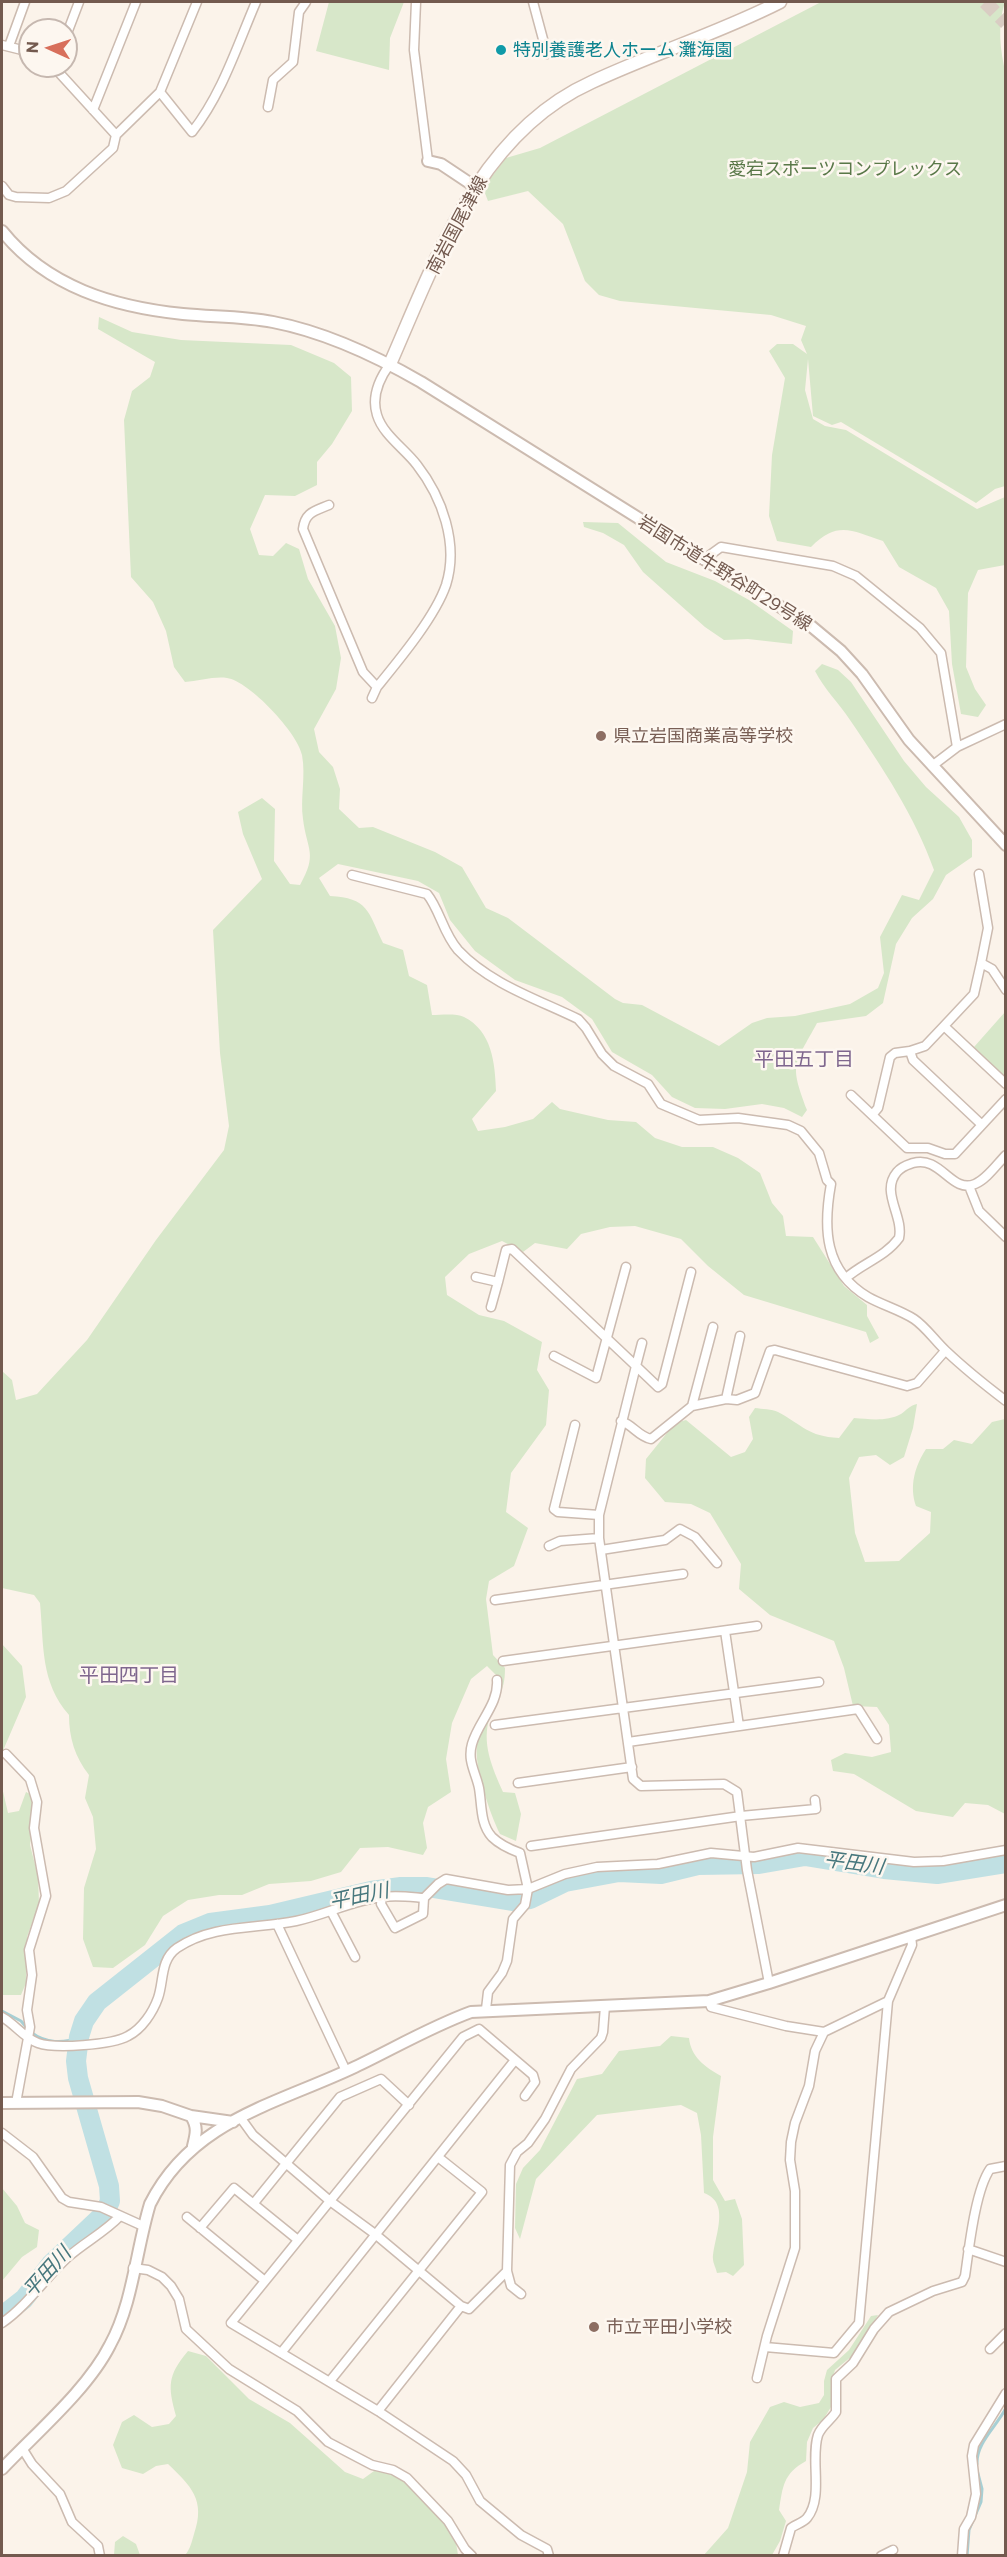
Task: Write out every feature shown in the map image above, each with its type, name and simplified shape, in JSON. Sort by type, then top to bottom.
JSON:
[{"type":"main road","name":"南岩国尾津線","points":[[390,364],[420,295],[474,186],[502,150],[526,126],[566,96],[590,82],[745,20],[780,2]]},
{"type":"street","points":[[5,45],[25,2]]},
{"type":"street","points":[[73,18],[79,2]]},
{"type":"street","points":[[93,110],[136,2]]},
{"type":"street","points":[[2,186],[9,195],[16,197],[50,198],[66,191],[113,148],[116,135],[160,92],[197,2]]},
{"type":"street","points":[[160,92],[192,132],[208,111],[224,80],[256,2]]},
{"type":"street","points":[[268,107],[273,80],[293,62],[299,12],[306,2]]},
{"type":"street","points":[[416,2],[414,50],[428,161],[441,164],[474,186]]},
{"type":"street","points":[[534,2],[547,54]]},
{"type":"street","points":[[65,78],[116,135]]},
{"type":"street","name":"岩国市道牛野谷町29号線","points":[[2,231],[26,257],[66,284],[89,294],[113,302],[156,311],[234,316],[283,324],[304,329],[390,364],[811,626],[841,651],[862,674],[909,740],[1005,845]]},
{"type":"street","points":[[372,698],[377,687],[433,610],[446,586],[450,569],[449,535],[437,498],[418,465],[385,429],[377,416],[375,398],[379,380],[390,364]]},
{"type":"street","points":[[329,505],[308,514],[303,529],[363,672],[377,687]]},
{"type":"street","points":[[703,560],[721,547],[833,566],[856,576],[920,628],[941,653],[957,747]]},
{"type":"street","points":[[932,766],[957,747],[1005,726]]},
{"type":"street","points":[[873,1114],[878,1108],[890,1057],[895,1053],[926,1046],[974,994],[988,928],[979,874]]},
{"type":"street","points":[[352,875],[427,894],[458,950],[474,964],[510,988],[578,1019],[602,1054],[614,1066],[648,1084],[661,1104],[699,1120],[738,1118],[788,1125],[801,1131],[819,1153],[827,1180],[831,1184],[825,1220],[827,1236],[835,1262],[846,1278],[867,1296],[914,1319],[971,1375],[1005,1401]]},
{"type":"street","points":[[981,963],[992,969],[1005,990]]},
{"type":"street","points":[[944,1026],[1005,1084]]},
{"type":"street","points":[[910,1051],[913,1060],[981,1124]]},
{"type":"street","points":[[851,1095],[907,1148],[928,1148],[945,1154],[955,1154],[1005,1099]]},
{"type":"street","points":[[846,1278],[859,1266],[886,1252],[898,1238],[899,1218],[890,1192],[893,1178],[904,1166],[929,1162],[940,1167],[961,1184],[969,1186],[981,1181],[1005,1155]]},
{"type":"street","points":[[969,1186],[979,1211],[1005,1237]]},
{"type":"street","points":[[491,1307],[506,1250],[512,1249],[657,1387],[662,1384],[691,1272]]},
{"type":"street","points":[[554,1356],[596,1378],[626,1267]]},
{"type":"street","points":[[476,1277],[498,1282]]},
{"type":"street","points":[[692,1406],[713,1328]]},
{"type":"street","points":[[726,1399],[740,1336]]},
{"type":"street","points":[[642,1343],[599,1515],[599,1538],[633,1779],[641,1786],[724,1784],[737,1792],[747,1863],[769,1983]]},
{"type":"street","points":[[621,1421],[628,1424],[642,1437],[651,1439],[692,1406],[726,1399],[737,1400],[755,1393],[770,1352],[776,1350],[907,1386],[917,1383],[945,1351]]},
{"type":"street","points":[[575,1425],[554,1509],[558,1512],[599,1515]]},
{"type":"street","points":[[601,1550],[665,1540],[680,1529],[695,1537],[717,1563]]},
{"type":"street","points":[[549,1545],[560,1541],[599,1538]]},
{"type":"street","points":[[495,1600],[684,1574]]},
{"type":"street","points":[[503,1661],[757,1626]]},
{"type":"street","points":[[726,1631],[739,1726]]},
{"type":"street","points":[[486,2009],[488,1992],[502,1973],[507,1961],[513,1919],[525,1905],[528,1891],[520,1853],[493,1838],[487,1828],[479,1788],[471,1766],[472,1742],[495,1697],[497,1680]]},
{"type":"street","points":[[495,1725],[819,1682]]},
{"type":"street","points":[[628,1742],[858,1709],[877,1739]]},
{"type":"street","points":[[6,1754],[30,1779],[37,1802],[34,1828],[46,1896],[29,1950],[32,1975],[27,2010],[30,2022],[16,2103]]},
{"type":"street","points":[[518,1783],[632,1767]]},
{"type":"street","points":[[531,1846],[741,1816],[816,1809],[815,1800]]},
{"type":"street","points":[[382,1897],[381,1904],[395,1928],[423,1914],[425,1896],[446,1879],[495,1889],[528,1891],[565,1874],[597,1867],[658,1864],[711,1853],[747,1863],[798,1848],[914,1862],[943,1862],[1005,1850]]},
{"type":"street","points":[[2,2017],[12,2022],[28,2038],[44,2045],[115,2041],[137,2030],[156,2004],[164,1966],[175,1949],[191,1940],[235,1927],[277,1924],[382,1897],[425,1896]]},
{"type":"street","points":[[2,2469],[74,2393],[110,2346],[121,2320],[143,2226],[158,2188],[194,2146],[236,2120],[346,2071],[447,2020],[471,2012],[486,2009],[709,2001],[1005,1905]]},
{"type":"street","points":[[331,1911],[356,1957]]},
{"type":"street","points":[[277,1924],[346,2071]]},
{"type":"street","points":[[765,2347],[834,2353],[859,2323],[888,2001],[912,1946],[911,1936]]},
{"type":"street","points":[[709,2001],[711,2007],[786,2026],[824,2032],[888,2001]]},
{"type":"street","points":[[521,2294],[511,2286],[507,2271],[510,2165],[516,2152],[528,2143],[545,2119],[571,2069],[601,2038],[605,2006]]},
{"type":"street","points":[[525,2096],[535,2082],[533,2075],[479,2029],[464,2037],[231,2323],[378,2410],[453,2461],[466,2475],[480,2501],[521,2535],[547,2549],[549,2556]]},
{"type":"street","points":[[757,2378],[795,2248],[795,2191],[790,2160],[791,2142],[795,2123],[810,2086],[815,2051],[824,2032]]},
{"type":"street","points":[[281,2352],[514,2060]]},
{"type":"street","points":[[254,2203],[340,2097],[381,2079],[409,2105]]},
{"type":"street","points":[[2,2103],[138,2102],[162,2106],[191,2116],[236,2120],[330,2201],[375,2234],[461,2306],[469,2310],[507,2271]]},
{"type":"street","points":[[191,2116],[196,2132],[194,2146]]},
{"type":"street","points":[[2,2133],[33,2157],[62,2198],[69,2202],[101,2207],[143,2226]]},
{"type":"street","points":[[330,2381],[482,2192],[438,2157]]},
{"type":"street","points":[[783,2556],[791,2528],[808,2517],[812,2508],[816,2482],[815,2448],[819,2431],[836,2412],[836,2379],[853,2362],[874,2329],[889,2312],[933,2291],[962,2282],[965,2276],[970,2232],[984,2178],[990,2169],[1005,2166]]},
{"type":"street","points":[[200,2228],[234,2188],[298,2240]]},
{"type":"street","points":[[2,2323],[26,2304],[44,2280],[69,2256],[120,2216]]},
{"type":"street","points":[[187,2217],[265,2281]]},
{"type":"street","points":[[968,2249],[1005,2262]]},
{"type":"street","points":[[133,2268],[148,2270],[162,2277],[171,2286],[179,2299],[186,2329],[229,2369],[297,2411],[328,2442],[372,2465],[393,2470],[407,2478],[448,2521],[465,2549],[472,2556]]},
{"type":"street","points":[[378,2410],[461,2306]]},
{"type":"street","points":[[990,2349],[1005,2333]]},
{"type":"street","points":[[962,2556],[964,2529],[971,2517],[976,2494],[972,2456],[974,2445],[1005,2393]]},
{"type":"street","points":[[22,2448],[40,2473],[60,2494],[72,2522],[99,2546],[100,2556]]},
{"type":"street","points":[[881,2556],[893,2550]]},
{"type":"green space","points":[[329,2],[404,2],[390,38],[389,70],[316,51]]},
{"type":"green space","name":"愛宕スポーツコンプレックス","points":[[821,2],[1005,2],[1000,29],[1006,75],[1005,486],[995,489],[976,503],[841,422],[832,425],[813,416],[808,359],[805,390],[813,419],[825,426],[846,430],[977,509],[1005,497],[1005,565],[978,570],[968,593],[966,667],[975,689],[986,705],[978,717],[961,714],[952,664],[949,611],[936,588],[899,567],[883,541],[846,530],[829,533],[811,547],[777,541],[769,516],[772,455],[785,378],[769,351],[777,344],[793,344],[807,354],[801,340],[806,326],[771,315],[620,301],[599,295],[585,281],[563,224],[528,191],[488,201],[483,188],[506,158],[540,148]]},
{"type":"green space","points":[[99,317],[132,332],[181,340],[291,345],[334,363],[351,377],[352,411],[332,444],[317,462],[317,485],[295,496],[265,495],[250,529],[259,555],[273,556],[286,543],[299,549],[308,579],[335,626],[341,658],[336,689],[314,729],[319,752],[333,767],[340,789],[339,809],[359,828],[373,827],[435,852],[462,867],[486,908],[508,918],[615,999],[623,1003],[642,1005],[719,1046],[752,1023],[767,1018],[795,1016],[850,1004],[878,988],[884,973],[880,937],[902,895],[919,900],[934,870],[897,792],[815,671],[822,664],[838,670],[851,682],[904,761],[926,787],[959,817],[972,840],[972,857],[946,875],[933,899],[912,918],[896,944],[883,1003],[866,1016],[817,1023],[803,1048],[797,1065],[798,1082],[807,1110],[802,1117],[784,1108],[762,1104],[725,1109],[695,1108],[672,1097],[652,1075],[612,1052],[592,1019],[562,997],[515,980],[475,951],[450,920],[439,893],[418,881],[338,864],[319,878],[330,896],[352,900],[365,908],[383,943],[403,950],[409,976],[427,985],[432,1015],[461,1016],[481,1031],[493,1059],[496,1091],[472,1119],[478,1131],[505,1127],[533,1119],[552,1102],[560,1109],[608,1120],[636,1122],[655,1138],[682,1147],[713,1147],[738,1158],[760,1173],[772,1203],[783,1216],[786,1236],[813,1237],[844,1286],[867,1305],[867,1316],[879,1338],[870,1343],[866,1332],[744,1295],[708,1266],[681,1239],[635,1226],[610,1227],[581,1234],[567,1249],[535,1243],[523,1252],[502,1241],[469,1254],[445,1277],[447,1295],[479,1315],[504,1321],[542,1342],[537,1370],[549,1390],[546,1425],[511,1473],[506,1512],[528,1528],[514,1566],[489,1581],[486,1599],[493,1655],[505,1668],[502,1689],[490,1716],[487,1745],[503,1792],[515,1793],[521,1814],[516,1841],[500,1834],[480,1778],[477,1745],[500,1679],[487,1666],[471,1679],[452,1723],[446,1759],[451,1792],[428,1807],[423,1823],[427,1848],[423,1855],[388,1847],[360,1848],[341,1872],[311,1881],[269,1884],[242,1895],[219,1895],[188,1900],[163,1916],[145,1945],[113,1968],[93,1967],[83,1939],[84,1888],[96,1849],[93,1817],[85,1798],[89,1775],[74,1747],[69,1715],[48,1676],[43,1648],[40,1603],[34,1595],[2,1588],[2,1371],[12,1380],[16,1400],[37,1394],[87,1340],[156,1240],[224,1150],[229,1126],[220,1053],[213,930],[262,879],[243,834],[238,812],[262,798],[275,809],[274,861],[290,884],[300,885],[309,866],[310,852],[302,811],[302,755],[292,734],[271,709],[236,681],[227,678],[212,678],[185,682],[174,667],[166,631],[153,602],[131,577],[124,420],[132,391],[150,377],[155,362],[98,329]]},
{"type":"green space","points":[[583,522],[618,523],[666,562],[715,581],[749,600],[793,631],[792,644],[748,639],[724,640],[705,627],[643,572],[624,545],[603,533],[584,527]]},
{"type":"green space","points":[[1005,1012],[1005,1079],[974,1047]]},
{"type":"green space","points":[[917,1404],[913,1428],[904,1457],[890,1465],[876,1455],[859,1457],[849,1478],[855,1533],[865,1562],[899,1561],[930,1533],[931,1512],[916,1506],[913,1491],[916,1469],[926,1449],[943,1449],[954,1440],[972,1444],[992,1422],[1005,1419],[1005,1814],[988,1805],[965,1803],[953,1817],[916,1811],[854,1774],[833,1771],[831,1760],[845,1753],[872,1757],[891,1752],[889,1725],[877,1707],[853,1706],[844,1668],[834,1641],[770,1615],[739,1589],[741,1564],[710,1513],[691,1504],[665,1502],[645,1478],[646,1459],[675,1423],[686,1420],[731,1457],[745,1452],[753,1439],[749,1417],[755,1408],[776,1411],[812,1433],[839,1438],[854,1418],[889,1418]]},
{"type":"green space","points":[[2,1644],[22,1666],[26,1697],[2,1753]]},
{"type":"green space","points":[[2,1787],[8,1813],[19,1811],[26,1792],[36,1797],[30,1845],[38,1876],[39,1903],[27,1937],[26,1983],[21,1995],[2,1995]]},
{"type":"green space","points":[[671,2036],[689,2038],[690,2045],[700,2061],[721,2076],[713,2137],[713,2180],[725,2201],[735,2199],[742,2219],[744,2265],[733,2276],[726,2272],[717,2273],[713,2259],[719,2213],[712,2198],[704,2193],[701,2135],[697,2113],[681,2105],[597,2115],[536,2179],[520,2239],[515,2228],[516,2184],[523,2168],[540,2150],[577,2079],[602,2074],[619,2051],[660,2046]]},
{"type":"green space","points":[[2,2188],[17,2206],[25,2223],[39,2230],[37,2247],[22,2257],[2,2281]]},
{"type":"green space","points":[[878,2315],[857,2352],[835,2370],[831,2384],[831,2407],[823,2420],[813,2428],[807,2442],[806,2461],[798,2466],[785,2481],[779,2510],[786,2521],[780,2541],[772,2555],[703,2556],[728,2528],[747,2472],[750,2442],[770,2407],[784,2402],[800,2407],[819,2403],[824,2395],[827,2370],[849,2350],[871,2316]]},
{"type":"green space","points":[[188,2351],[206,2356],[249,2399],[290,2423],[345,2472],[363,2479],[374,2471],[394,2473],[413,2486],[416,2495],[433,2510],[455,2536],[458,2555],[185,2555],[192,2542],[197,2522],[198,2512],[194,2494],[168,2464],[156,2466],[143,2474],[122,2468],[113,2445],[122,2422],[134,2415],[152,2427],[169,2424],[176,2416],[171,2382],[176,2367]]},
{"type":"green space","points":[[123,2536],[136,2544],[140,2555],[114,2555],[115,2542]]},
{"type":"waterway","name":"平田川","points":[[2,2316],[24,2299],[51,2264],[104,2214],[110,2201],[109,2186],[78,2078],[76,2061],[84,2021],[97,2002],[183,1934],[210,1923],[270,1915],[371,1891],[401,1887],[427,1887],[512,1901],[530,1899],[565,1882],[619,1872],[661,1874],[698,1865],[759,1864],[805,1856],[884,1869],[937,1874],[1006,1863]]},
{"type":"waterway","points":[[2,2011],[21,2021],[27,2028]]},
{"type":"waterway","points":[[32,2033],[43,2039],[55,2041],[67,2041],[79,2037]]},
{"type":"waterway","points":[[977,2464],[983,2442],[1006,2408]]},
{"type":"waterway","points":[[967,2556],[969,2530],[981,2502],[982,2489],[977,2470]]},
{"type":"tunnel","points":[[985,2],[1006,23]]},
{"type":"place","name":"特別養護老人ホーム 灘海園","points":[[501,50]]},
{"type":"place","name":"県立岩国商業高等学校","points":[[601,736]]},
{"type":"place","name":"市立平田小学校","points":[[594,2327]]},
{"type":"district","name":"平田五丁目","points":[[804,1059]]},
{"type":"district","name":"平田四丁目","points":[[129,1675]]}]
